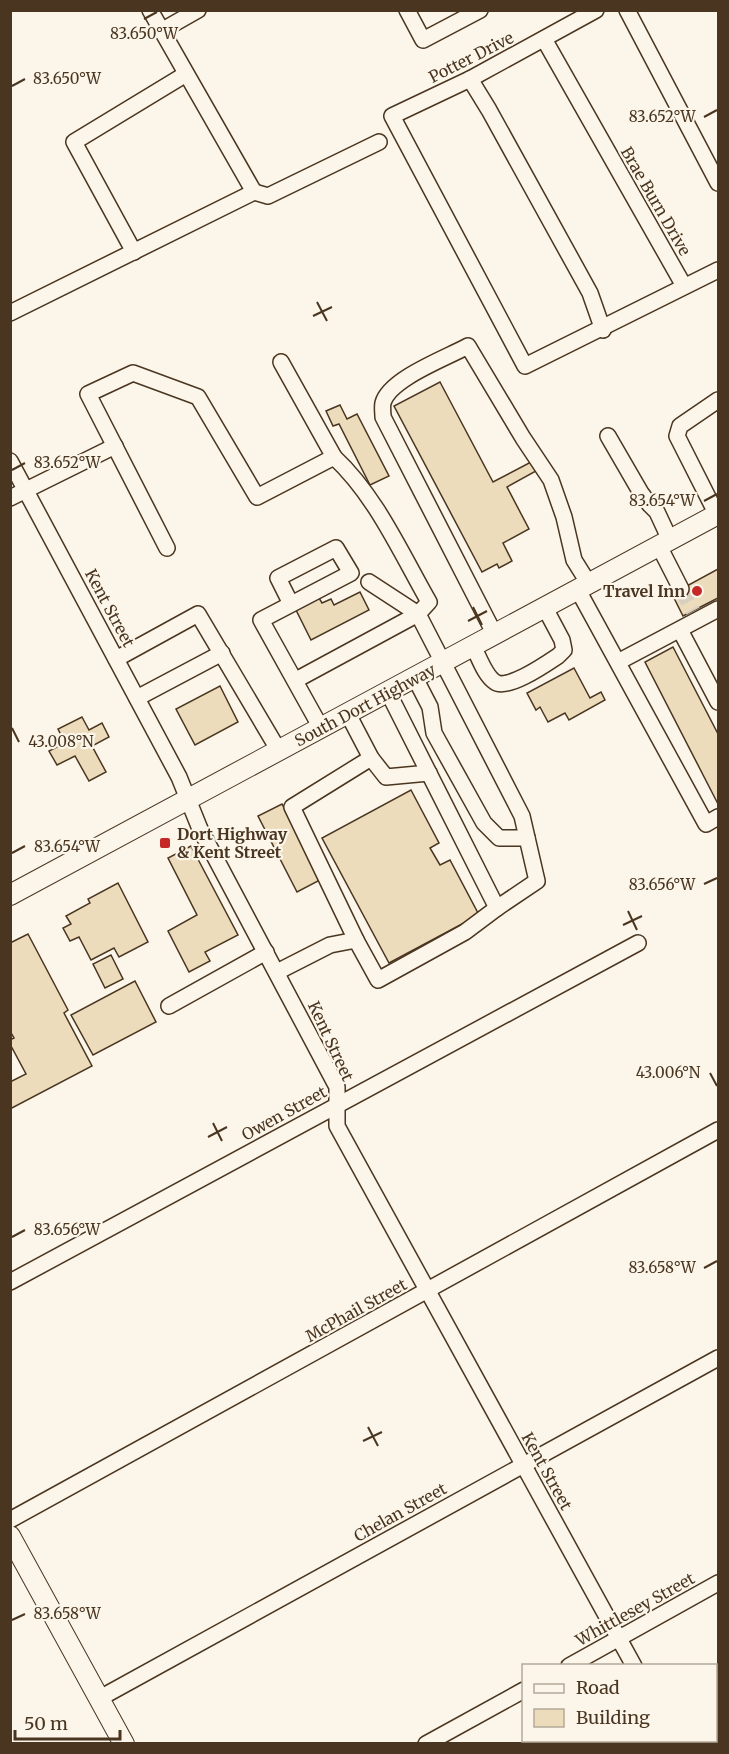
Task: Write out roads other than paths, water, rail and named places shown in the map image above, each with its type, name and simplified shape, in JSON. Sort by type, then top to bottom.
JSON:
[{"type":"main road","name":"South Dort Highway","points":[[10,895],[718,515]]},
{"type":"main road","points":[[10,1536],[17,1562],[100,1698],[122,1743]]},
{"type":"street","points":[[150,10],[254,192]]},
{"type":"street","points":[[161,31],[198,10]]},
{"type":"street","points":[[407,10],[423,40],[480,10]]},
{"type":"street","name":"Potter Drive","points":[[596,10],[470,79],[392,116],[525,366],[603,330]]},
{"type":"street","points":[[627,10],[718,183]]},
{"type":"street","name":"Brae Burn Drive","points":[[544,39],[684,286]]},
{"type":"street","points":[[134,252],[74,142],[186,74]]},
{"type":"street","points":[[470,79],[590,293],[603,330],[718,270]]},
{"type":"street","points":[[10,313],[254,192],[268,196],[379,142]]},
{"type":"street","points":[[495,634],[383,417],[383,404],[388,392],[403,380],[468,346],[551,480],[564,517],[583,587],[618,662],[706,824],[718,817]]},
{"type":"street","points":[[280,362],[334,457],[348,470],[381,518],[429,602],[418,614],[296,680]]},
{"type":"street","points":[[167,548],[87,394],[133,373],[198,398],[257,497],[334,457]]},
{"type":"street","points":[[718,400],[680,426],[677,436],[718,515]]},
{"type":"street","points":[[608,436],[645,499],[657,512],[664,543],[681,589]]},
{"type":"street","points":[[10,498],[115,446]]},
{"type":"street","name":"Kent Street","points":[[10,461],[116,659],[189,799],[200,829],[337,1087],[337,1126],[633,1664]]},
{"type":"street","points":[[291,604],[278,578],[336,548],[351,573],[261,620],[321,728]]},
{"type":"street","points":[[369,582],[418,614],[522,816],[537,881],[465,932],[378,980],[356,940],[292,807],[371,758]]},
{"type":"street","points":[[473,646],[493,681],[500,685],[510,684],[558,656],[564,650],[562,640],[545,608]]},
{"type":"street","points":[[618,662],[680,630],[695,616],[718,609]]},
{"type":"street","points":[[116,659],[198,614],[279,751]]},
{"type":"street","points":[[680,630],[718,702]]},
{"type":"street","points":[[136,698],[222,653]]},
{"type":"street","points":[[415,678],[430,707],[434,733],[484,823],[499,838],[527,838]]},
{"type":"street","points":[[388,692],[497,908]]},
{"type":"street","points":[[348,714],[371,758],[386,777],[429,773]]},
{"type":"street","points":[[277,972],[330,945],[356,940]]},
{"type":"street","name":"Owen Street","points":[[10,1282],[638,943]]},
{"type":"street","points":[[169,1006],[267,952]]},
{"type":"street","name":"McPhail Street","points":[[10,1520],[718,1130]]},
{"type":"street","name":"Chelan Street","points":[[100,1698],[718,1358]]},
{"type":"street","name":"Whittlesey Street","points":[[570,1664],[718,1583]]},
{"type":"street","points":[[426,1743],[522,1691]]},
{"type":"tunnel","points":[[681,589],[693,611]]},
{"type":"place","name":"Travel Inn","points":[[697,591]]},
{"type":"place","name":"Dort Highway & Kent Street","points":[[165,843]]}]
